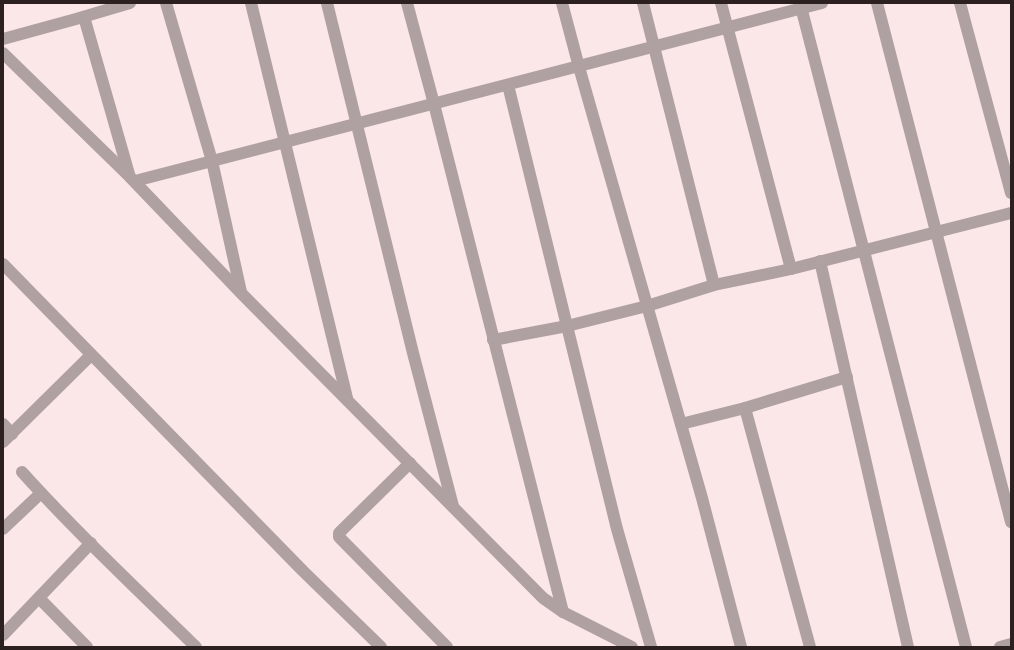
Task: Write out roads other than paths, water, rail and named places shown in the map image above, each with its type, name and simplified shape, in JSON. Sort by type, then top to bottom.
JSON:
[{"type":"street","points":[[3,39],[130,3]]},
{"type":"street","points":[[166,3],[212,161],[242,294]]},
{"type":"street","points":[[251,3],[347,399]]},
{"type":"street","points":[[327,3],[413,353],[453,506]]},
{"type":"street","points":[[407,3],[563,612]]},
{"type":"street","points":[[562,3],[702,498],[741,647]]},
{"type":"street","points":[[643,3],[714,285]]},
{"type":"street","points":[[721,3],[791,269]]},
{"type":"street","points":[[132,179],[284,143],[727,28],[801,6],[822,3]]},
{"type":"street","points":[[877,3],[1011,522]]},
{"type":"street","points":[[960,3],[1011,193]]},
{"type":"street","points":[[801,6],[966,647]]},
{"type":"street","points":[[84,17],[132,179]]},
{"type":"street","points":[[3,53],[132,179],[242,294],[543,598],[563,612],[632,647]]},
{"type":"street","points":[[508,85],[617,529],[651,647]]},
{"type":"street","points":[[493,340],[567,326],[647,306],[714,285],[791,269],[1011,212]]},
{"type":"street","points":[[820,261],[908,647]]},
{"type":"street","points":[[3,264],[303,571],[381,647]]},
{"type":"street","points":[[3,442],[91,355]]},
{"type":"street","points":[[681,424],[745,408],[847,377]]},
{"type":"street","points":[[745,408],[810,647]]},
{"type":"street","points":[[3,424],[12,434]]},
{"type":"street","points":[[410,463],[339,533],[339,537],[447,647]]},
{"type":"street","points":[[22,472],[41,493],[196,647]]},
{"type":"street","points":[[3,529],[41,493]]},
{"type":"street","points":[[3,635],[91,543]]},
{"type":"street","points":[[39,598],[87,647]]},
{"type":"street","points":[[1000,647],[1011,644]]}]
